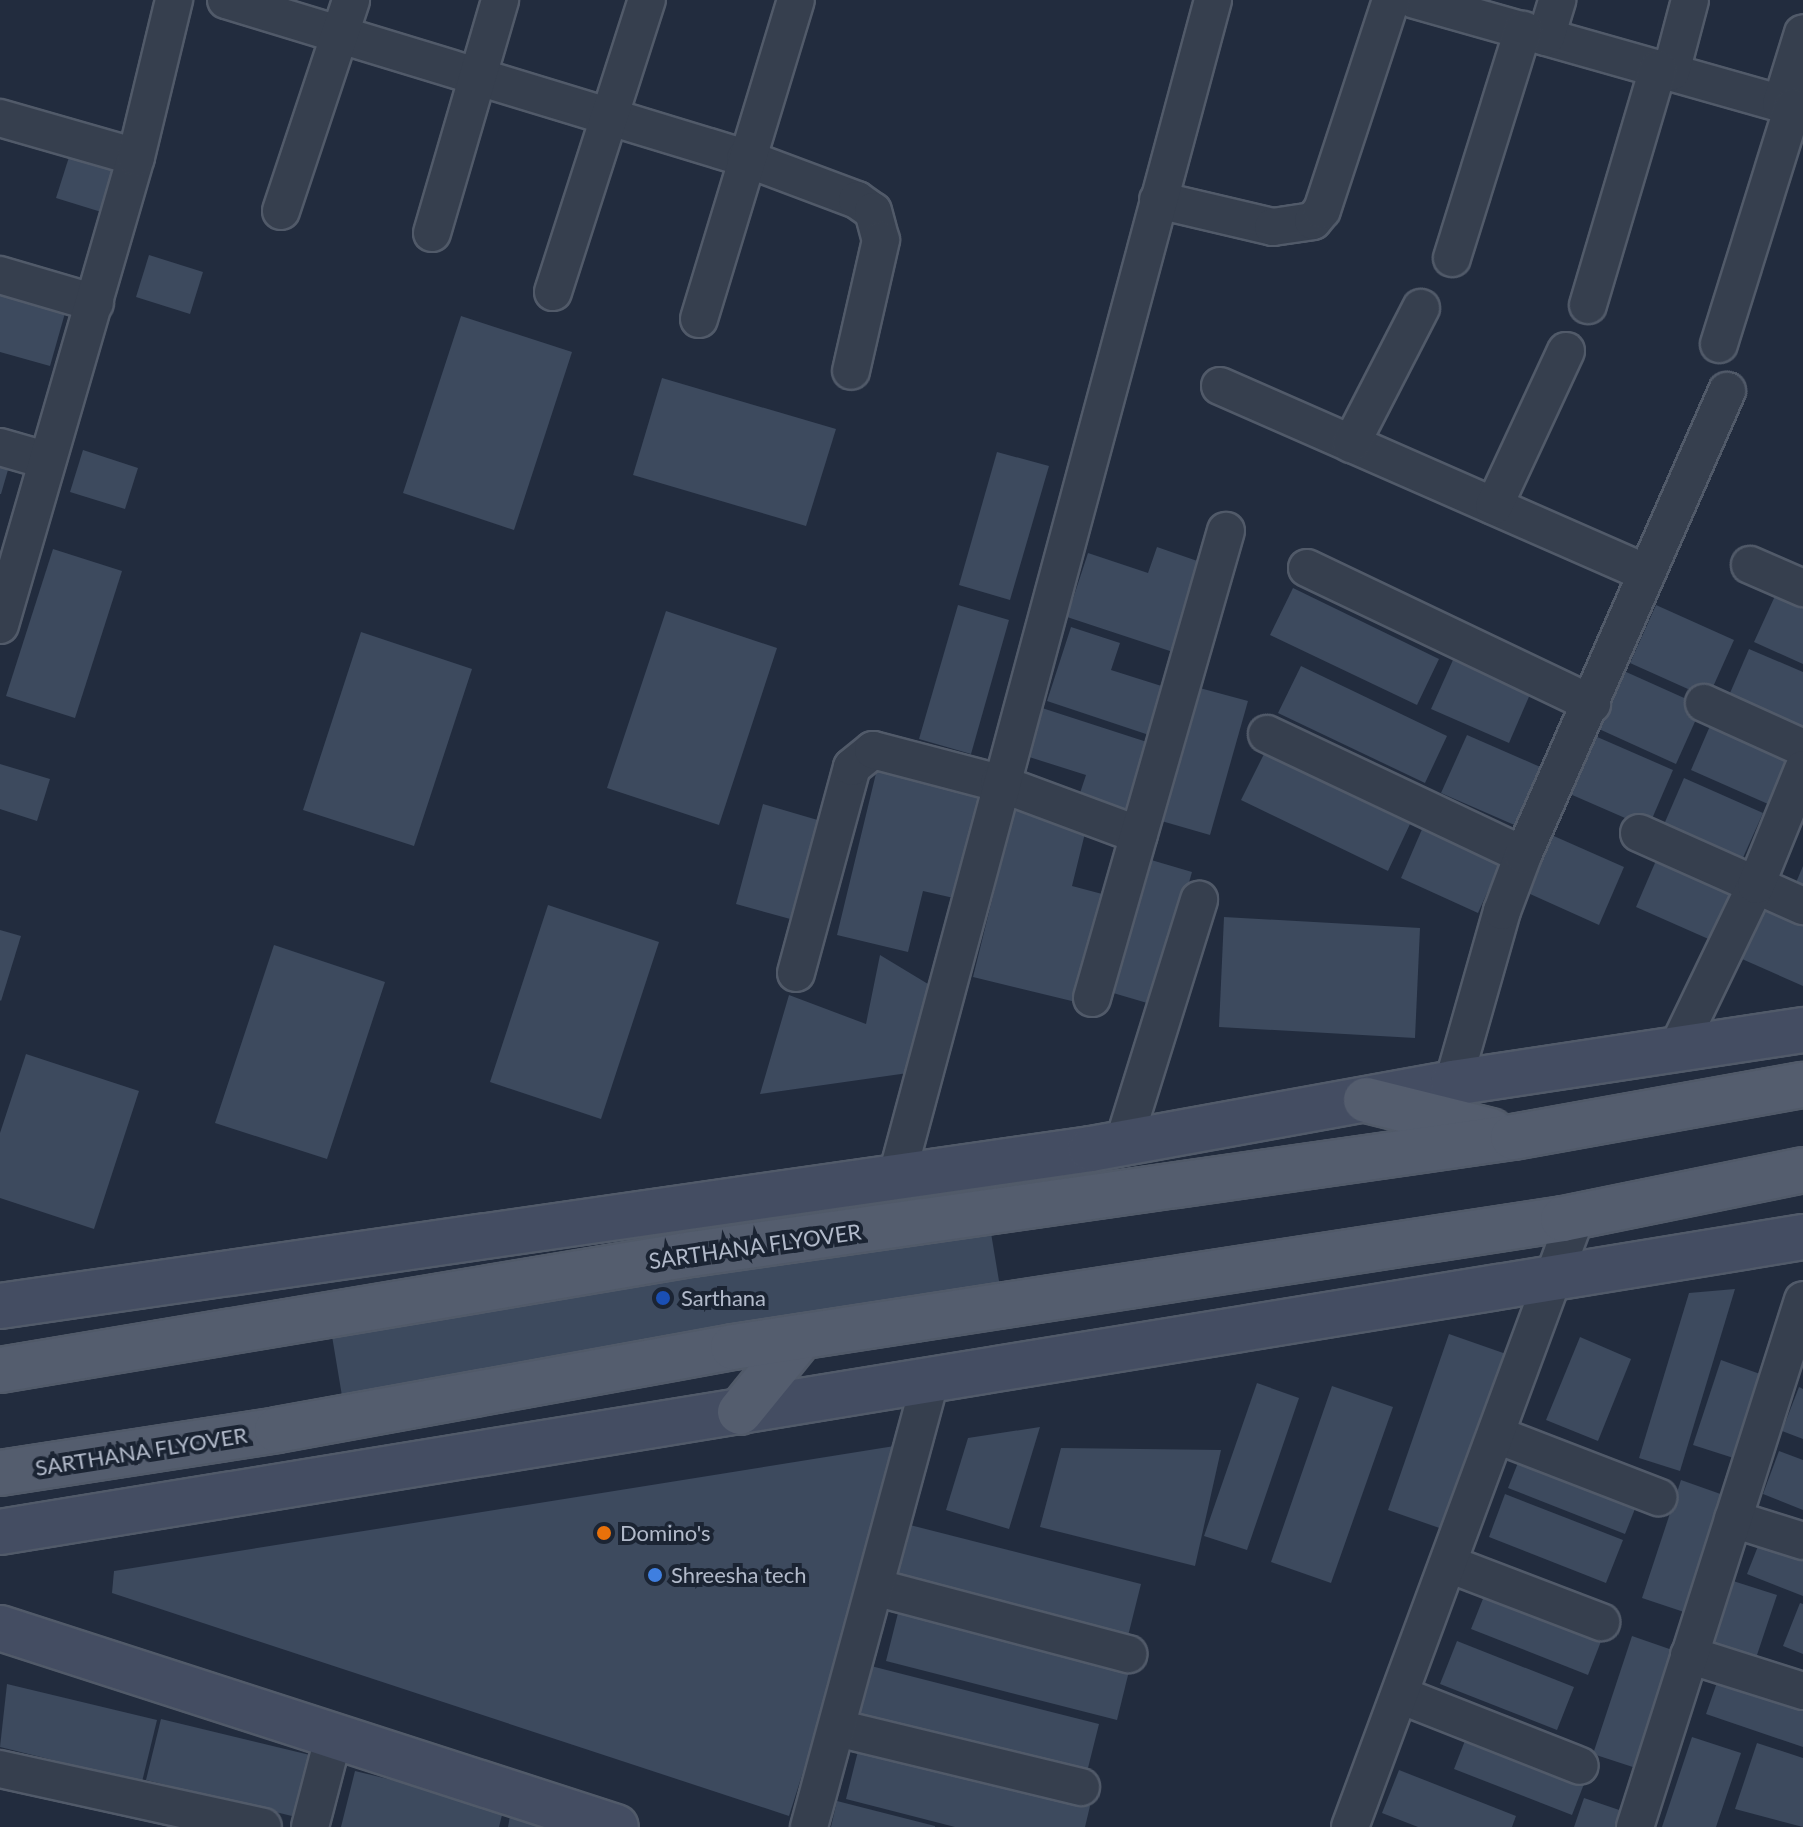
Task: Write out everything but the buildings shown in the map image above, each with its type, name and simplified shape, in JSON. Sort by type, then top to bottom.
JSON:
[{"type":"main road","name":"SARTHANA FLYOVER","points":[[0,1370],[692,1254],[1513,1137],[1803,1085]]},
{"type":"main road","points":[[1366,1100],[1513,1137]]},
{"type":"main road","name":"SARTHANA FLYOVER","points":[[0,1473],[277,1430],[733,1347],[1576,1216],[1803,1170]]},
{"type":"main road","points":[[740,1412],[801,1337]]},
{"type":"street","points":[[1,621],[45,460],[95,303],[136,157],[174,0]]},
{"type":"street","points":[[226,0],[745,158],[857,200],[873,211],[880,225],[881,240],[851,371]]},
{"type":"street","points":[[281,211],[351,0]]},
{"type":"street","points":[[432,233],[500,0]]},
{"type":"street","points":[[553,292],[647,0]]},
{"type":"street","points":[[699,319],[745,158],[796,0]]},
{"type":"street","points":[[896,1179],[999,783],[1213,0]]},
{"type":"street","points":[[1452,258],[1534,34],[1557,0]]},
{"type":"street","points":[[1588,305],[1690,0]]},
{"type":"street","points":[[1158,200],[1273,227],[1313,221],[1322,210],[1415,1],[1792,107]]},
{"type":"street","points":[[1719,344],[1792,107],[1803,33]]},
{"type":"street","points":[[0,118],[136,157]]},
{"type":"street","points":[[0,275],[95,303]]},
{"type":"street","points":[[1351,444],[1421,308]]},
{"type":"street","points":[[1494,506],[1566,351]]},
{"type":"street","points":[[1220,386],[1647,573]]},
{"type":"street","points":[[1453,1083],[1502,911],[1523,855],[1727,391]]},
{"type":"street","points":[[0,447],[45,460]]},
{"type":"street","points":[[1092,998],[1226,531]]},
{"type":"street","points":[[1750,565],[1803,588]]},
{"type":"street","points":[[1307,568],[1592,704]]},
{"type":"street","points":[[1704,703],[1803,748]]},
{"type":"street","points":[[1267,734],[1523,855]]},
{"type":"street","points":[[796,973],[859,757],[873,750],[999,783],[1139,835]]},
{"type":"street","points":[[1677,1049],[1756,885],[1803,769]]},
{"type":"street","points":[[1639,833],[1803,906]]},
{"type":"street","points":[[1123,1144],[1199,900]]},
{"type":"street","points":[[0,1306],[896,1179],[1123,1144],[1453,1083],[1803,1030]]},
{"type":"street","points":[[1350,1827],[1557,1278],[1576,1216]]},
{"type":"street","points":[[0,1532],[1803,1237]]},
{"type":"street","points":[[1635,1827],[1803,1300]]},
{"type":"street","points":[[809,1827],[878,1588],[930,1381]]},
{"type":"street","points":[[1497,1435],[1658,1497]]},
{"type":"street","points":[[1733,1519],[1803,1541]]},
{"type":"street","points":[[1449,1564],[1601,1622]]},
{"type":"street","points":[[878,1588],[1128,1654]]},
{"type":"street","points":[[0,1628],[333,1739],[616,1827]]},
{"type":"street","points":[[1689,1655],[1803,1691]]},
{"type":"street","points":[[1400,1695],[1580,1766]]},
{"type":"street","points":[[837,1728],[1081,1787]]},
{"type":"street","points":[[310,1827],[333,1739]]},
{"type":"street","points":[[0,1769],[263,1827]]},
{"type":"place","name":"Sarthana","points":[[663,1298]]},
{"type":"place","name":"Domino's","points":[[604,1533]]},
{"type":"place","name":"Shreesha tech","points":[[655,1575]]}]
